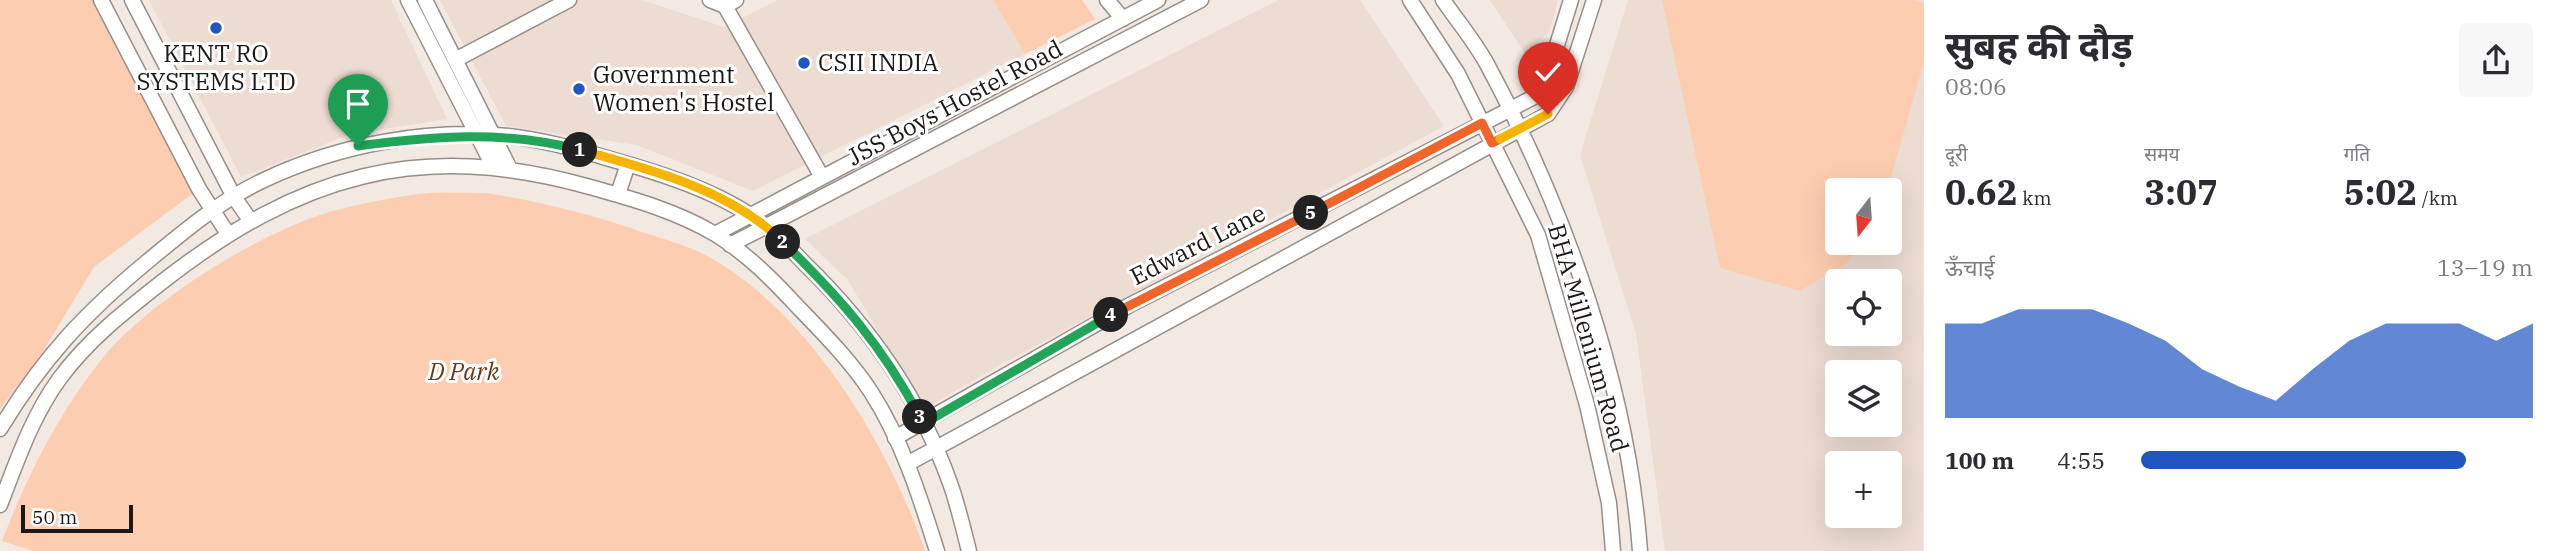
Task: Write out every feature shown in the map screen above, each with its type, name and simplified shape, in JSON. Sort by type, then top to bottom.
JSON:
[{"type":"street","points":[[101,0],[199,188],[228,234]]},
{"type":"street","points":[[132,0],[234,197],[250,220]]},
{"type":"street","points":[[408,0],[494,168]]},
{"type":"street","points":[[425,0],[510,169]]},
{"type":"street","points":[[456,60],[569,0]]},
{"type":"street","points":[[710,0],[731,3],[821,177]]},
{"type":"street","points":[[1107,0],[1123,19]]},
{"type":"street","name":"JSS Boys Hostel Road","points":[[715,234],[1158,0]]},
{"type":"street","name":"JSS Boys Hostel Road","points":[[730,245],[1201,0]]},
{"type":"street","name":"BHA Millenium Road","points":[[1410,0],[1458,74],[1538,235],[1587,405],[1609,503],[1613,551]]},
{"type":"street","name":"BHA Millenium Road","points":[[1443,0],[1487,64],[1568,238],[1618,404],[1637,515],[1640,551]]},
{"type":"street","name":"Edward Lane","points":[[895,438],[1128,306],[1534,97],[1548,74],[1571,0]]},
{"type":"street","name":"Edward Lane","points":[[907,464],[1548,114],[1566,87],[1594,0]]},
{"type":"street","points":[[1071,46],[1081,63]]},
{"type":"street","points":[[0,429],[36,372],[63,339],[124,280],[194,223],[234,197],[261,181],[304,163],[358,146],[493,136],[565,146],[628,164],[705,192],[767,226],[826,284],[872,337],[935,449],[950,483],[969,551]]},
{"type":"street","points":[[618,194],[628,164]]},
{"type":"street","points":[[0,505],[22,446],[60,379],[96,336],[192,258],[250,220],[343,179],[397,170],[451,166],[494,168],[510,169],[618,194],[672,213],[715,234],[770,278],[823,334],[871,391],[907,464],[937,551]]},
{"type":"shaded area","points":[[149,0],[391,0],[447,119],[348,135],[241,177]]},
{"type":"shaded area","points":[[440,0],[642,0],[724,27],[778,0],[993,0],[1025,54],[753,191],[637,145],[506,126]]},
{"type":"shaded area","points":[[1279,0],[1360,0],[1444,126],[924,409],[848,280],[805,239]]},
{"type":"shaded area","points":[[1490,0],[1558,0],[1550,30],[1526,55]]},
{"type":"shaded area","points":[[1628,0],[1924,0],[1923,551],[1665,551],[1636,334],[1580,155]]},
{"type":"green space","points":[[0,0],[101,0],[199,189],[94,267],[42,353],[0,409]]},
{"type":"green space","points":[[993,0],[1082,0],[1095,19],[1025,54]]},
{"type":"green space","points":[[1662,0],[1913,0],[1924,3],[1924,62],[1891,178],[1825,178],[1825,256],[1852,256],[1847,263],[1837,269],[1825,269],[1825,276],[1800,291],[1720,268]]},
{"type":"green space","name":"D Park","points":[[486,193],[586,214],[625,226],[694,250],[746,281],[780,311],[841,385],[890,468],[925,551],[33,551],[2,541],[22,492],[73,398],[105,355],[125,334],[179,290],[242,250],[305,220],[333,211],[420,194]]},
{"type":"place","name":"KENT RO SYSTEMS LTD","points":[[216,28]]},
{"type":"place","name":"CSII INDIA","points":[[804,63]]},
{"type":"place","name":"Government Women's Hostel","points":[[579,89]]},
{"type":"route","points":[[358,146],[446,136],[508,136],[565,146],[628,164],[705,192],[767,226],[826,284],[872,337],[923,424],[1128,306],[1482,123],[1492,143],[1548,114]]}]
